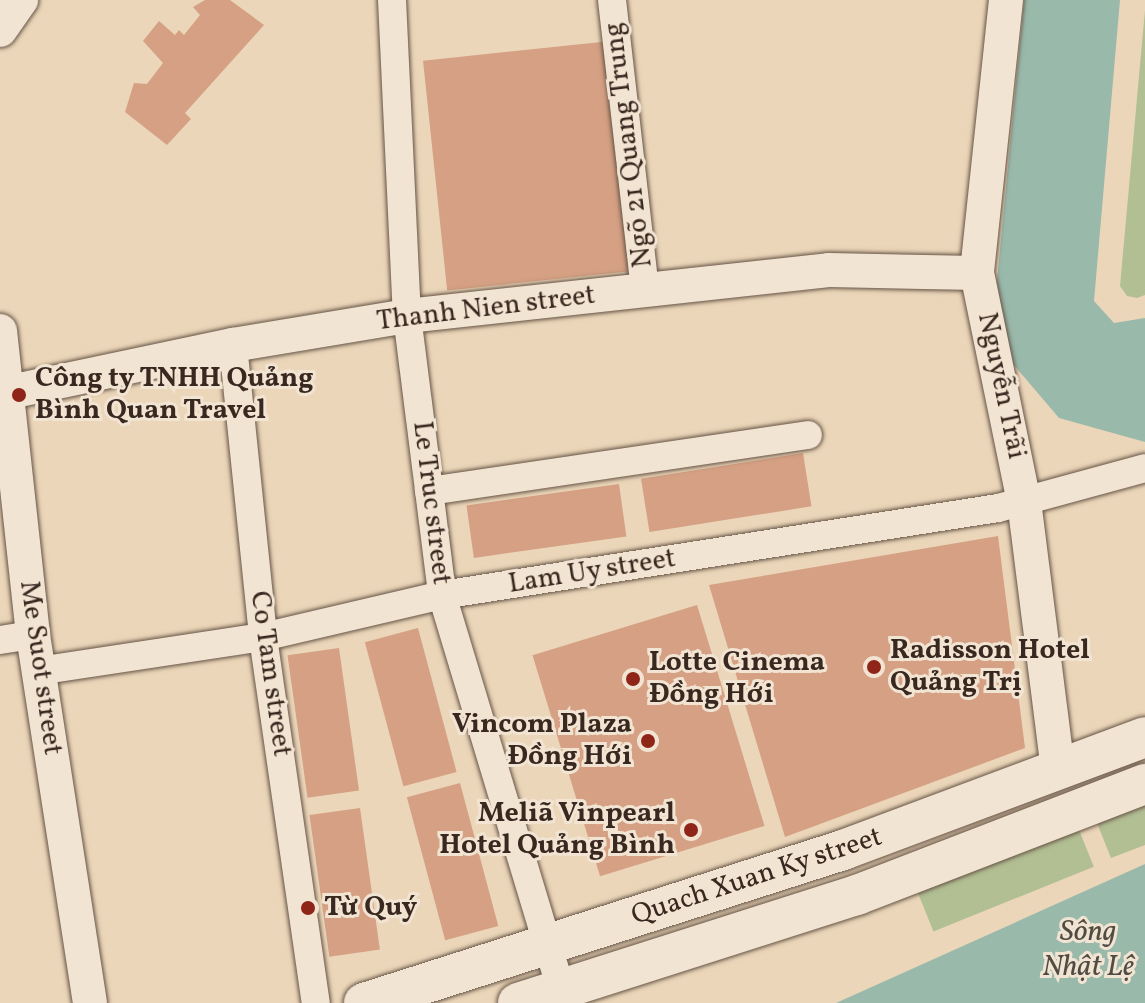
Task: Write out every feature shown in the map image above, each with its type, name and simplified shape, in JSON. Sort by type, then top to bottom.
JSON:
[{"type":"main road","name":"Quach Xuan Ky street","points":[[364,1003],[843,850],[1145,737]]},
{"type":"main road","name":"Quach Xuan Ky street","points":[[518,1003],[857,895],[1145,784]]},
{"type":"main road","points":[[843,850],[857,895]]},
{"type":"main road","points":[[730,886],[744,931]]},
{"type":"street","points":[[0,30],[21,0]]},
{"type":"street","name":"Le Truc street","points":[[392,0],[407,316],[442,595],[561,989]]},
{"type":"street","name":"Ngõ 21 Quang Trung","points":[[612,0],[645,290]]},
{"type":"street","name":"Nguyễn Trãi","points":[[1006,0],[977,273],[1024,501],[1058,771]]},
{"type":"street","name":"Thanh Nien street","points":[[4,393],[233,345],[407,316],[829,270],[977,273]]},
{"type":"street","name":"Me Suot street","points":[[0,331],[17,637],[38,671],[90,1003]]},
{"type":"street","name":"Co Tam street","points":[[233,345],[263,637],[316,1003]]},
{"type":"street","points":[[429,491],[808,435]]},
{"type":"street","name":"Lam Uy street","points":[[38,671],[263,637],[442,595],[1024,501],[1145,468]]},
{"type":"green space","points":[[1145,10],[1145,295],[1137,298],[1127,296],[1120,286]]},
{"type":"green space","points":[[1145,797],[1145,845],[1111,858],[1095,818]]},
{"type":"green space","points":[[1077,825],[1094,867],[933,932],[917,890]]},
{"type":"water","points":[[1024,0],[1120,0],[1094,301],[1114,323],[1145,318],[1145,442],[1059,418],[1008,358],[996,291]]},
{"type":"water","name":"Sông Nhật Lệ","points":[[1145,864],[1145,1003],[836,1003]]},
{"type":"building","points":[[205,0],[230,0],[264,25],[185,113],[191,119],[167,145],[125,112],[134,83],[147,84],[163,63],[143,41],[159,21],[175,35],[179,30],[184,35],[200,15],[193,7]]},
{"type":"building","points":[[611,41],[635,271],[447,290],[423,61]]},
{"type":"building","points":[[803,453],[811,506],[649,532],[641,479]]},
{"type":"building","points":[[619,484],[626,536],[474,558],[466,505]]},
{"type":"building","name":"Radisson Hotel Quảng Trị","points":[[998,536],[1025,748],[785,837],[709,585]]},
{"type":"building","name":"Vincom Plaza Đồng Hới","points":[[697,605],[765,826],[600,876],[533,655]]},
{"type":"building","points":[[418,628],[457,772],[403,786],[365,642]]},
{"type":"building","points":[[339,648],[359,791],[308,798],[288,655]]},
{"type":"building","points":[[460,783],[498,926],[445,940],[407,797]]},
{"type":"building","points":[[360,808],[380,950],[329,957],[309,815]]},
{"type":"place","name":"Công ty TNHH Quảng Bình Quan Travel","points":[[19,395]]},
{"type":"place","name":"Radisson Hotel Quảng Trị","points":[[874,667]]},
{"type":"place","name":"Lotte Cinema Đồng Hới","points":[[633,679]]},
{"type":"place","name":"Vincom Plaza Đồng Hới","points":[[648,741]]},
{"type":"place","name":"Meliã Vinpearl Hotel Quảng Bình","points":[[691,830]]},
{"type":"place","name":"Từ Quý","points":[[308,908]]}]
